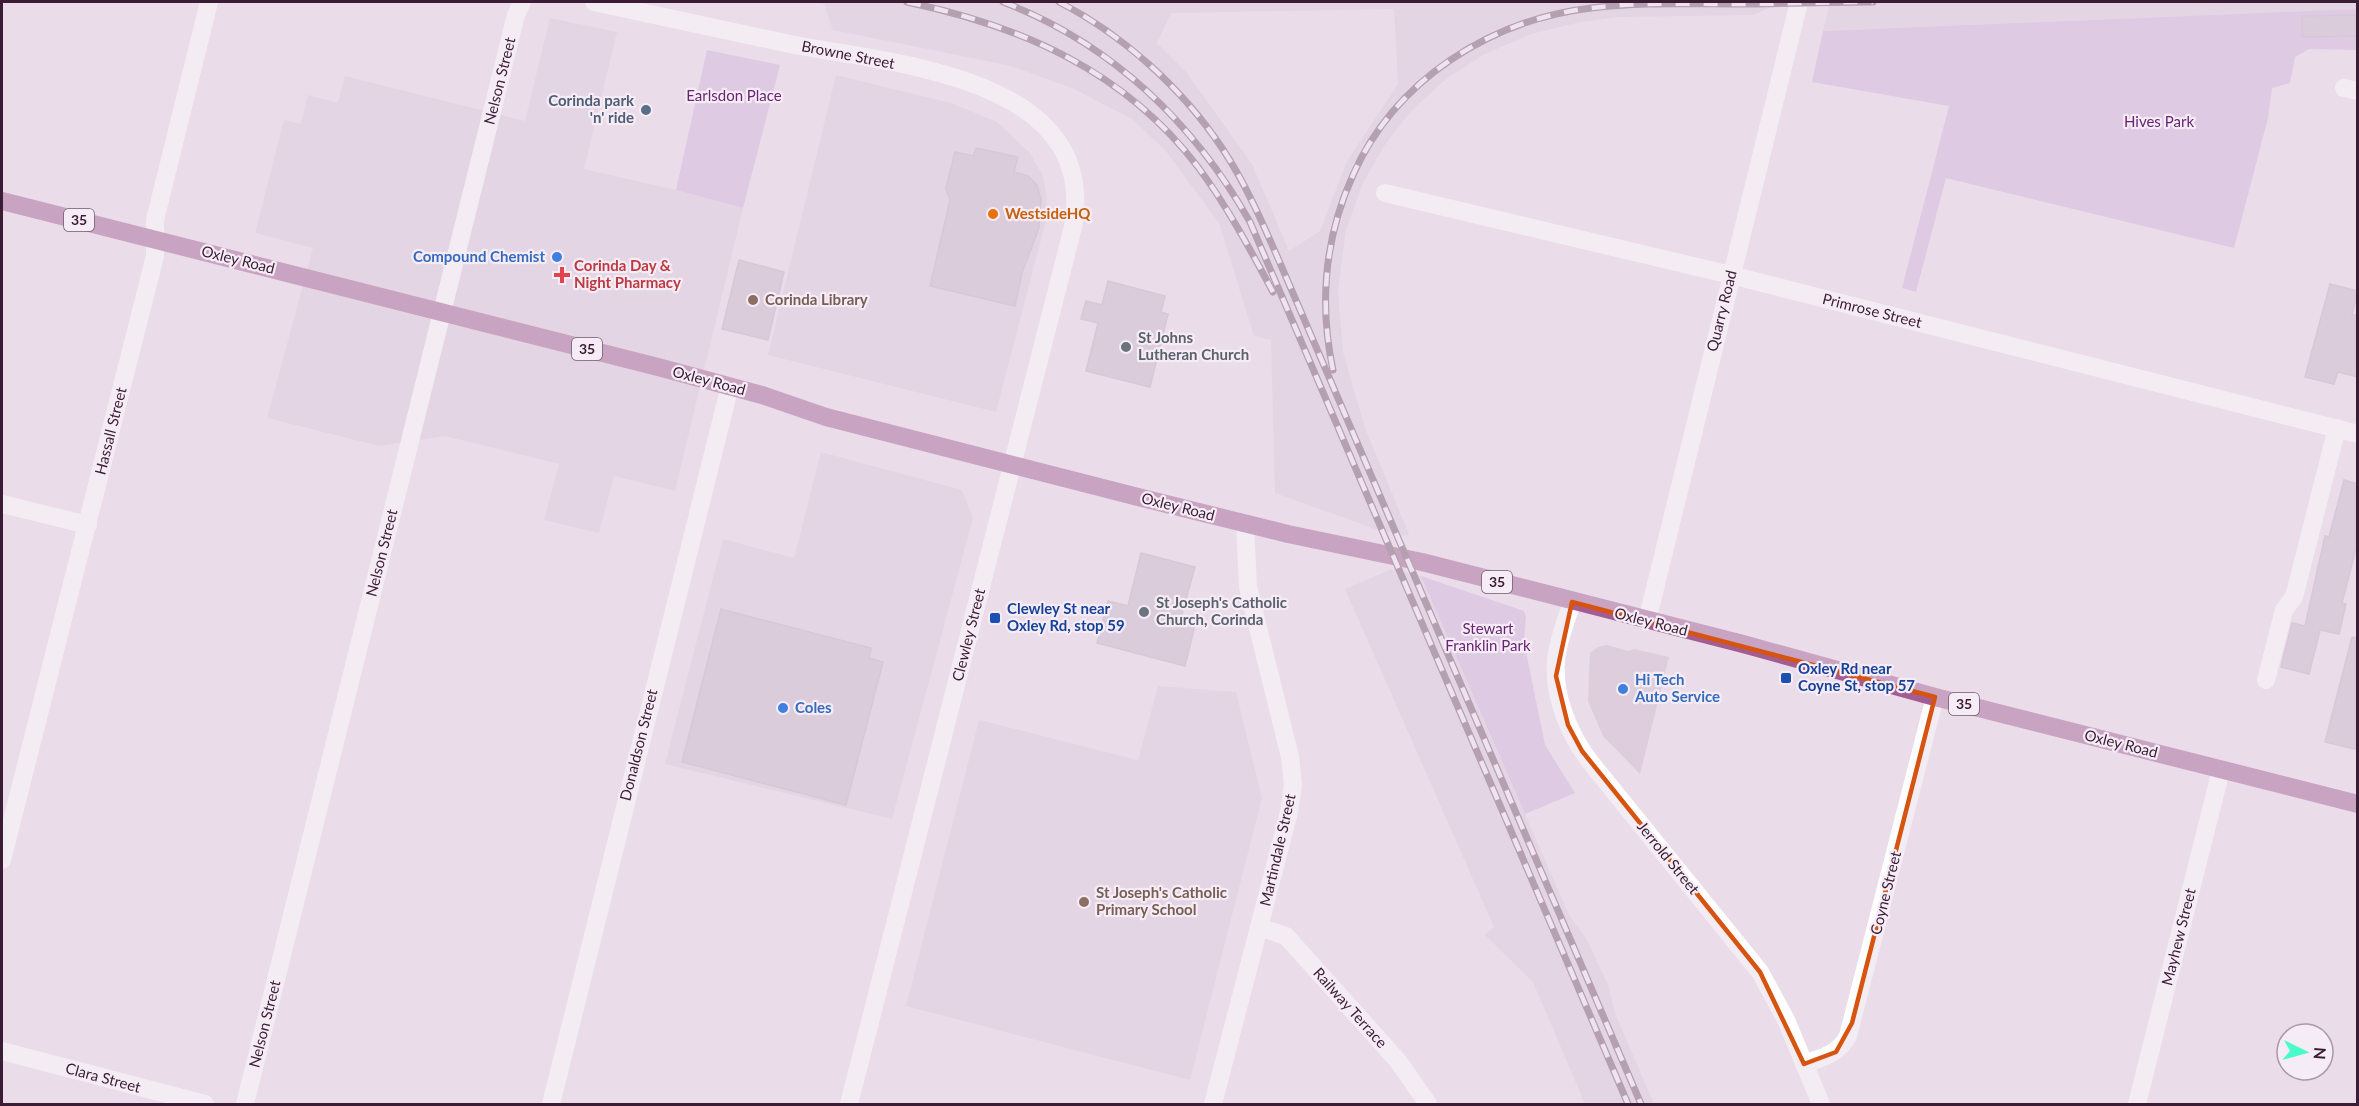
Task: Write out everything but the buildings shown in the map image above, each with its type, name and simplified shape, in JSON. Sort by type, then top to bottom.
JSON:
[{"type":"main road","name":"Oxley Road","points":[[2,201],[730,386],[826,417],[1012,465],[1245,524],[1413,560],[1743,644],[1935,697],[2358,804]]},
{"type":"street","name":"Hassall Street","points":[[2,860],[155,256],[155,220],[209,2]]},
{"type":"street","name":"Nelson Street","points":[[245,1104],[516,15],[522,2]]},
{"type":"street","name":"Browne Street","points":[[594,2],[962,79],[1011,100],[1040,120],[1058,142],[1069,165]]},
{"type":"street","name":"Quarry Road","points":[[1647,621],[1799,2]]},
{"type":"street","name":"Clewley Street","points":[[849,1104],[1073,227],[1077,202],[1069,165]]},
{"type":"street","name":"Primrose Street","points":[[1385,193],[1731,275],[2358,434]]},
{"type":"street","name":"Donaldson Street","points":[[551,1104],[730,386]]},
{"type":"street","points":[[2266,680],[2284,610],[2294,597],[2337,428]]},
{"type":"street","points":[[2,504],[88,525]]},
{"type":"street","name":"Martindale Street","points":[[1213,1104],[1289,812],[1293,785],[1290,757],[1248,587],[1245,524]]},
{"type":"street","name":"Jerrold Street","points":[[1572,602],[1557,652],[1556,669],[1564,710],[1574,739],[1760,972],[1786,1020],[1821,1104]]},
{"type":"street","name":"Coyne Street","points":[[1804,1064],[1836,1052],[1843,1046],[1848,1036],[1935,697]]},
{"type":"street","name":"Mayhew Street","points":[[2137,1104],[2221,770]]},
{"type":"street","name":"Railway Terrace","points":[[1259,927],[1286,936],[1398,1061],[1428,1104]]},
{"type":"street","name":"Clara Street","points":[[2,1052],[205,1104]]},
{"type":"highlighted area","points":[[1572,602],[1935,697],[1852,1023],[1836,1052],[1804,1064],[1760,972],[1582,751],[1568,725],[1556,676]]},
{"type":"shaded area","points":[[812,2],[1773,2],[1772,7],[1753,15],[1619,17],[1581,22],[1531,34],[1483,55],[1446,79],[1411,111],[1384,146],[1363,183],[1346,230],[1338,290],[1343,352],[1365,428],[1409,534],[1404,536],[1375,529],[1275,493],[1271,340],[1254,336],[1219,223],[1165,150],[1132,119],[1072,88],[1011,66],[833,30],[824,4]],"holes":[[[1394,9],[1398,84],[1347,161],[1320,231],[1289,251],[1252,164],[1187,73],[1157,43],[1171,13]]]},
{"type":"shaded area","points":[[1830,2],[2357,2],[2358,9],[1823,31]]},
{"type":"shaded area","points":[[550,18],[617,32],[584,169],[743,208],[675,491],[614,476],[599,533],[544,520],[559,464],[445,436],[379,446],[267,418],[313,248],[255,233],[284,120],[301,124],[308,95],[338,103],[345,76],[525,121]]},
{"type":"shaded area","points":[[836,75],[951,103],[997,122],[1030,153],[1043,176],[1047,198],[1046,220],[996,412],[768,355]]},
{"type":"shaded area","points":[[821,452],[962,490],[973,518],[892,819],[665,764],[723,539],[794,558]]},
{"type":"shaded area","points":[[1392,569],[1421,576],[1569,915],[1586,938],[1608,985],[1615,1013],[1654,1104],[1585,1104],[1533,982],[1485,935],[1494,927],[1345,589]]},
{"type":"shaded area","points":[[1607,645],[1628,651],[1634,649],[1669,657],[1640,774],[1603,736],[1588,701],[1590,653],[1598,647]]},
{"type":"shaded area","name":"St Joseph's Catholic Primary School","points":[[1158,686],[1236,692],[1262,798],[1190,1080],[906,1006],[979,720],[1138,760]]},
{"type":"green space","name":"Hives Park","points":[[2357,9],[2357,50],[2309,49],[2295,57],[2290,83],[2272,88],[2268,118],[2234,248],[1946,178],[1916,292],[1902,288],[1949,106],[1812,82],[1823,31]]},
{"type":"green space","name":"Earlsdon Place","points":[[707,50],[780,65],[743,208],[676,190]]},
{"type":"green space","name":"Stewart Franklin Park","points":[[1421,576],[1524,611],[1526,617],[1524,642],[1545,745],[1575,793],[1525,814]]},
{"type":"railway","points":[[907,2],[990,24],[1030,39],[1104,79],[1138,104],[1169,133],[1209,182],[1273,292]]},
{"type":"railway","points":[[1003,2],[1042,19],[1079,40],[1146,90],[1203,152],[1228,186],[1250,222],[1628,1104]]},
{"type":"railway","points":[[1059,2],[1106,30],[1170,84],[1222,148],[1246,190],[1261,219],[1641,1104]]},
{"type":"railway","points":[[1333,370],[1326,320],[1327,271],[1336,222],[1344,198],[1371,141],[1394,111],[1420,84],[1450,60],[1482,41],[1517,26],[1553,15],[1591,8],[1645,4],[1873,2]]},
{"type":"place","name":"Corinda park 'n' ride","points":[[646,110]]},
{"type":"place","name":"WestsideHQ","points":[[993,214]]},
{"type":"place","name":"Compound Chemist","points":[[557,257]]},
{"type":"place","name":"Corinda Day & Night Pharmacy","points":[[562,275]]},
{"type":"place","name":"Corinda Library","points":[[753,300]]},
{"type":"place","name":"St Johns Lutheran Church","points":[[1126,347]]},
{"type":"place","name":"St Joseph's Catholic Church, Corinda","points":[[1144,612]]},
{"type":"place","name":"Clewley St near Oxley Rd, stop 59","points":[[995,618]]},
{"type":"place","name":"Oxley Rd near Coyne St, stop 57","points":[[1786,678]]},
{"type":"place","name":"Hi Tech Auto Service","points":[[1623,689]]},
{"type":"place","name":"Coles","points":[[783,708]]},
{"type":"place","name":"St Joseph's Catholic Primary School","points":[[1084,902]]}]
